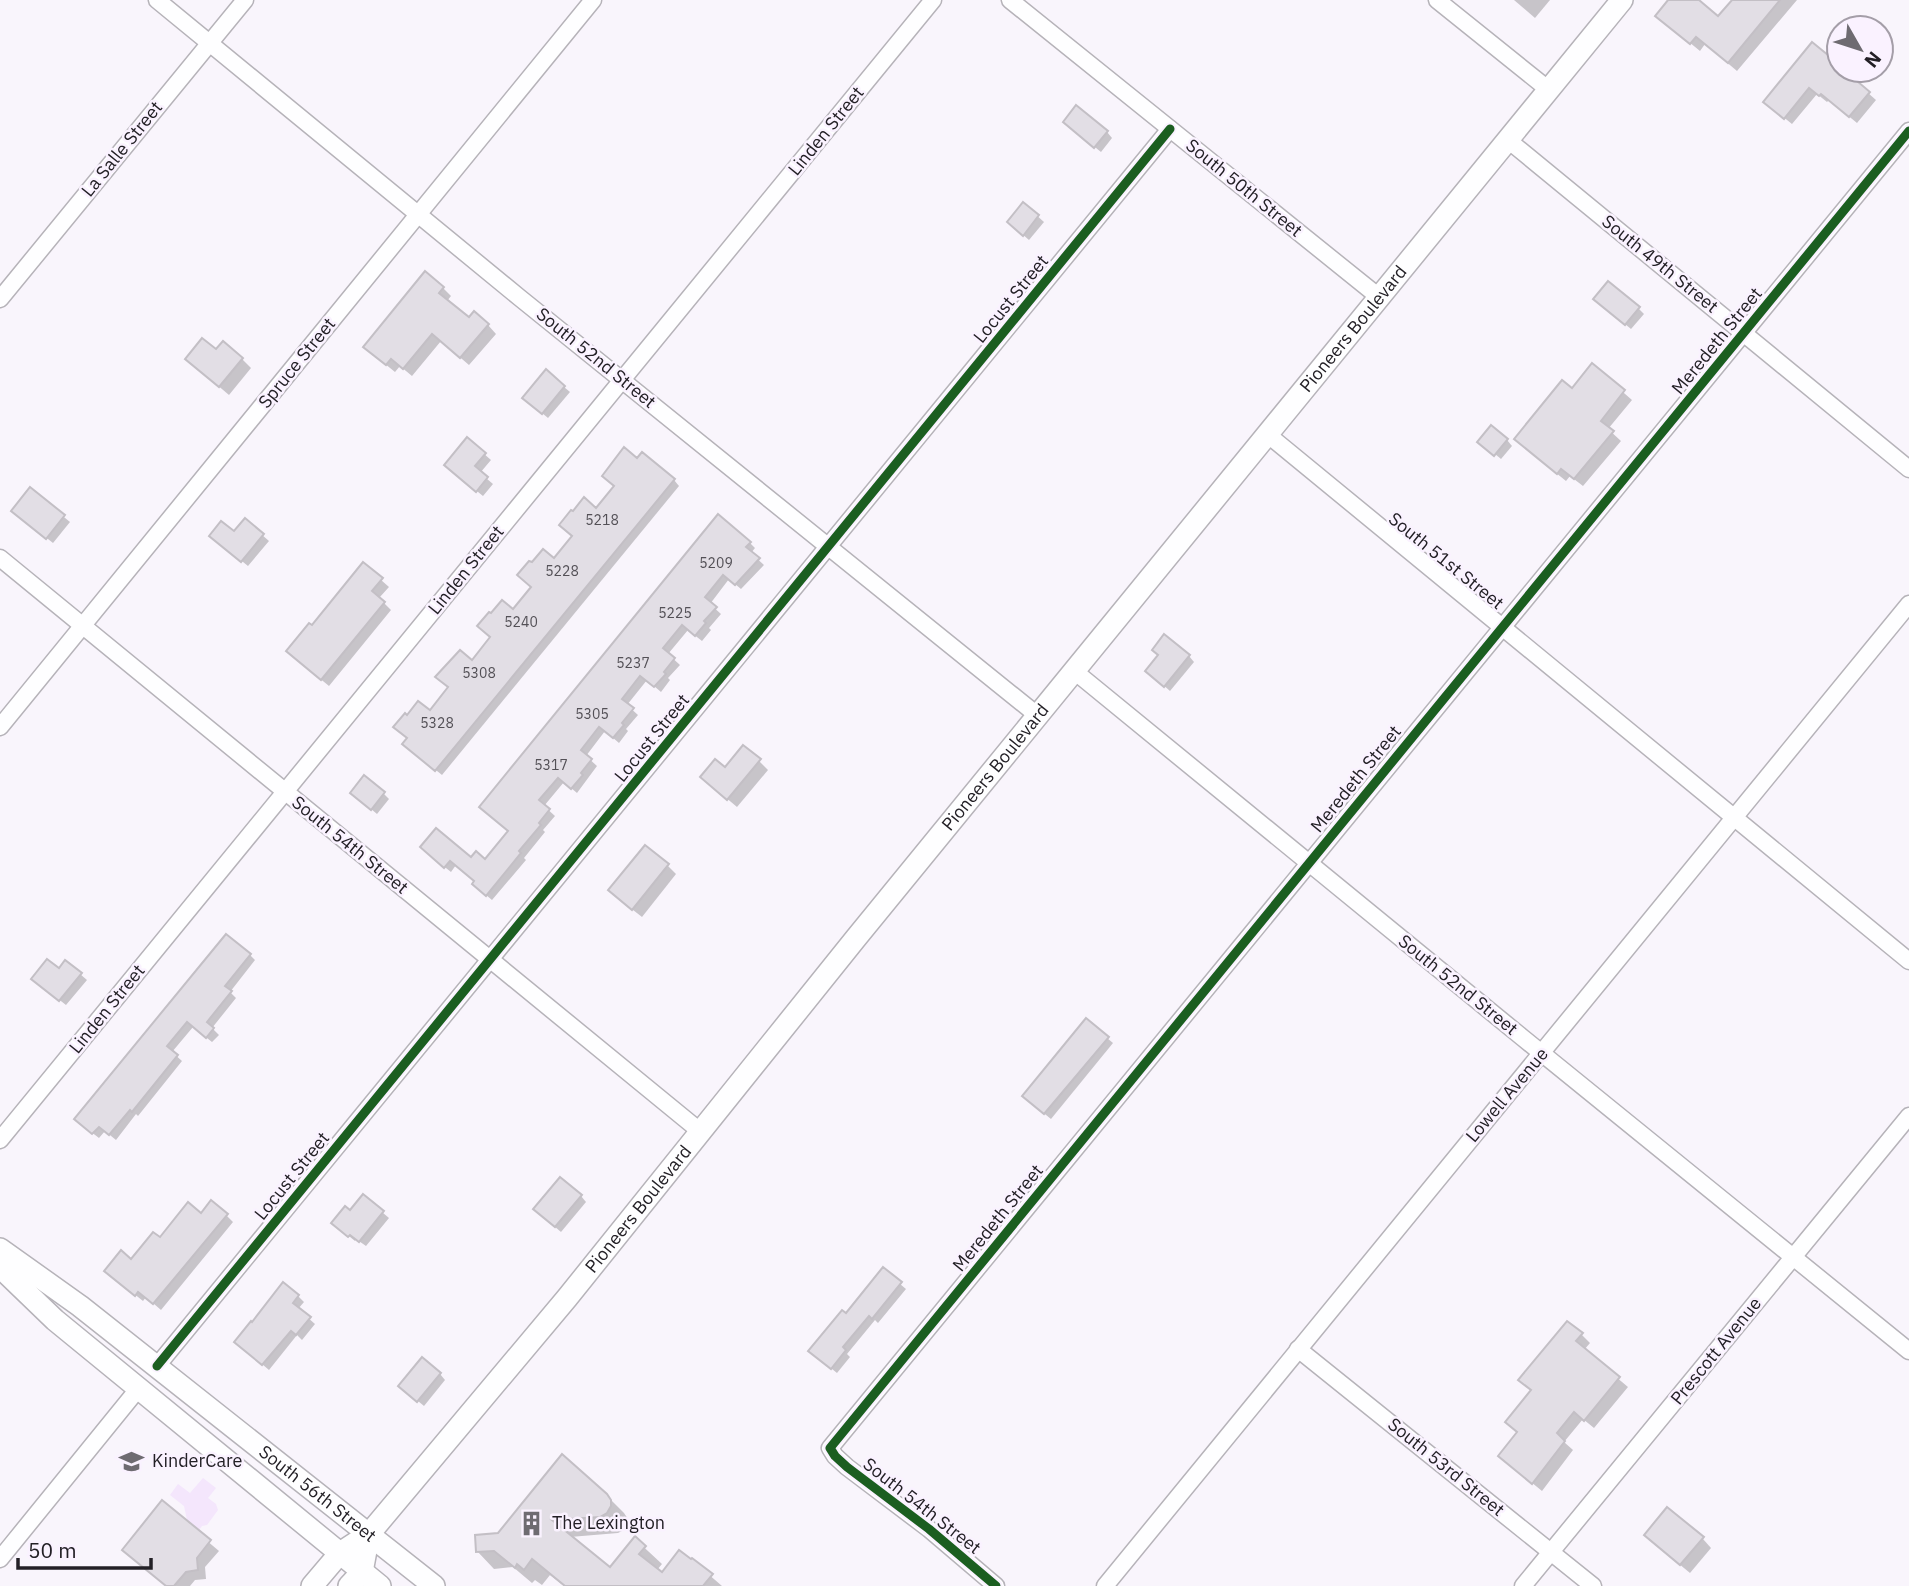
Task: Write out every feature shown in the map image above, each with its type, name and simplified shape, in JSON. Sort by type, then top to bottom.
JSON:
[{"type":"main road","name":"Pioneers Boulevard","points":[[312,1586],[340,1553],[369,1534],[517,1359],[1073,670],[1622,0]]},
{"type":"main road","name":"South 56th Street","points":[[0,1250],[80,1306],[434,1586]]},
{"type":"main road","name":"South 56th Street","points":[[0,1268],[55,1320],[340,1553],[355,1579],[380,1586]]},
{"type":"main road","name":"Pioneers Boulevard","points":[[355,1579],[369,1534]]},
{"type":"street","name":"South 52nd Street","points":[[156,0],[1037,715]]},
{"type":"street","name":"La Salle Street","points":[[0,299],[244,0]]},
{"type":"street","name":"Spruce Street","points":[[0,727],[593,0]]},
{"type":"street","name":"Linden Street","points":[[0,1140],[933,0]]},
{"type":"street","name":"South 50th Street","points":[[1010,0],[1379,297]]},
{"type":"street","points":[[1437,0],[1549,90]]},
{"type":"street","name":"Locust Street","points":[[157,1366],[1170,129]]},
{"type":"street","name":"Meredeth Street","points":[[830,1448],[1909,131]]},
{"type":"street","name":"South 49th Street","points":[[1508,140],[1909,469]]},
{"type":"street","name":"South 51st Street","points":[[1267,434],[1909,961]]},
{"type":"street","name":"South 54th Street","points":[[0,558],[701,1132]]},
{"type":"street","name":"Lowell Avenue","points":[[1105,1586],[1909,604]]},
{"type":"street","name":"South 52nd Street","points":[[1073,670],[1909,1351]]},
{"type":"street","name":"Prescott Avenue","points":[[1522,1586],[1909,1116]]},
{"type":"street","name":"South 53rd Street","points":[[1298,1349],[1593,1586]]},
{"type":"street","points":[[0,1559],[138,1389]]},
{"type":"street","name":"South 54th Street","points":[[830,1448],[848,1468],[929,1529],[996,1586]]},
{"type":"shaded area","points":[[203,1478],[216,1488],[208,1498],[216,1504],[218,1510],[207,1525],[199,1530],[187,1520],[184,1506],[170,1495],[178,1484],[190,1493]]},
{"type":"building","points":[[1668,0],[1699,0],[1718,16],[1732,0],[1780,0],[1728,63],[1696,37],[1690,44],[1655,16]]},
{"type":"building","points":[[1812,42],[1825,53],[1825,84],[1861,84],[1870,92],[1849,117],[1821,94],[1819,96],[1809,88],[1784,119],[1763,102]]},
{"type":"building","points":[[1076,105],[1108,131],[1094,148],[1063,122]]},
{"type":"building","points":[[1023,202],[1039,215],[1023,236],[1007,222]]},
{"type":"building","points":[[425,271],[444,287],[439,293],[469,317],[474,311],[489,324],[460,358],[432,334],[403,369],[391,359],[386,365],[363,347]]},
{"type":"building","points":[[1608,281],[1640,307],[1625,325],[1593,299]]},
{"type":"building","points":[[202,338],[216,349],[223,341],[243,358],[219,387],[185,359]]},
{"type":"building","points":[[1592,363],[1625,390],[1601,421],[1614,431],[1574,479],[1561,469],[1557,474],[1514,439],[1562,380],[1572,388]]},
{"type":"building","points":[[546,369],[565,386],[542,414],[522,398]]},
{"type":"building","points":[[1491,425],[1508,439],[1494,456],[1477,442]]},
{"type":"building","points":[[467,437],[486,453],[475,466],[488,477],[476,492],[444,465]]},
{"type":"building","points":[[624,447],[637,458],[642,452],[675,479],[435,771],[402,744],[407,738],[393,727],[418,701],[430,710],[448,687],[435,677],[460,650],[472,660],[490,637],[477,626],[502,600],[513,609],[531,587],[517,575],[543,549],[554,558],[572,536],[559,525],[584,497],[596,508],[614,486],[602,476]]},
{"type":"building","points":[[30,487],[65,515],[46,539],[11,511]]},
{"type":"building","points":[[718,514],[751,542],[746,547],[760,558],[735,585],[723,575],[705,597],[717,607],[695,636],[682,625],[663,648],[675,658],[654,687],[640,676],[622,699],[634,708],[622,723],[624,725],[613,738],[599,727],[581,750],[592,759],[571,789],[558,778],[539,800],[550,809],[539,823],[541,825],[519,851],[521,853],[486,896],[472,884],[474,881],[450,861],[444,868],[420,847],[436,828],[471,857],[476,851],[485,859],[508,831],[479,807]]},
{"type":"building","points":[[245,518],[264,534],[241,562],[209,536],[221,521],[234,531]]},
{"type":"building","points":[[363,562],[383,578],[372,591],[385,602],[321,680],[286,651],[309,623],[312,625]]},
{"type":"building","points":[[1164,634],[1190,655],[1164,687],[1145,671],[1158,655],[1152,650]]},
{"type":"building","points":[[743,745],[761,759],[727,800],[700,777],[715,759],[725,767]]},
{"type":"building","points":[[364,775],[385,792],[371,810],[350,793]]},
{"type":"building","points":[[645,845],[669,864],[632,910],[608,890]]},
{"type":"building","points":[[226,934],[251,954],[225,986],[232,991],[207,1022],[214,1028],[206,1038],[187,1022],[167,1046],[178,1055],[132,1112],[130,1110],[109,1135],[99,1127],[92,1134],[74,1119]]},
{"type":"building","points":[[47,959],[59,968],[65,960],[82,973],[59,1001],[31,979]]},
{"type":"building","points":[[1086,1018],[1109,1037],[1044,1114],[1022,1096]]},
{"type":"building","points":[[560,1177],[582,1195],[555,1227],[533,1209]]},
{"type":"building","points":[[363,1194],[384,1211],[359,1242],[331,1223],[345,1206],[350,1210]]},
{"type":"building","points":[[211,1200],[228,1214],[153,1304],[138,1292],[135,1296],[104,1271],[121,1250],[131,1259],[153,1232],[160,1237],[188,1202],[201,1213]]},
{"type":"building","points":[[883,1267],[902,1282],[872,1319],[869,1316],[843,1347],[846,1350],[831,1369],[808,1351],[842,1310],[846,1313]]},
{"type":"building","points":[[283,1282],[299,1295],[293,1303],[311,1317],[296,1335],[291,1331],[262,1365],[234,1342]]},
{"type":"building","points":[[1567,1321],[1583,1333],[1576,1341],[1620,1377],[1584,1421],[1574,1412],[1557,1433],[1565,1441],[1532,1484],[1498,1456],[1517,1432],[1505,1422],[1531,1390],[1518,1380]]},
{"type":"building","points":[[422,1357],[441,1373],[417,1402],[398,1386]]},
{"type":"building","name":"The Lexington","points":[[562,1454],[607,1494],[611,1506],[607,1513],[600,1517],[552,1520],[610,1567],[635,1536],[646,1546],[639,1554],[662,1572],[679,1550],[713,1574],[703,1586],[565,1586],[532,1559],[524,1570],[517,1564],[515,1568],[494,1551],[476,1552],[475,1535],[498,1533]]},
{"type":"building","name":"KinderCare","points":[[162,1500],[211,1540],[197,1558],[198,1570],[186,1572],[174,1586],[166,1586],[122,1550]]},
{"type":"building","points":[[1667,1507],[1704,1537],[1680,1565],[1644,1535]]},
{"type":"cycle path","points":[[157,1366],[1170,129]]},
{"type":"cycle path","points":[[996,1586],[929,1529],[847,1467],[830,1448],[1909,131]]},
{"type":"place","name":"KinderCare","points":[[132,1461]]},
{"type":"place","name":"The Lexington","points":[[532,1523]]}]
